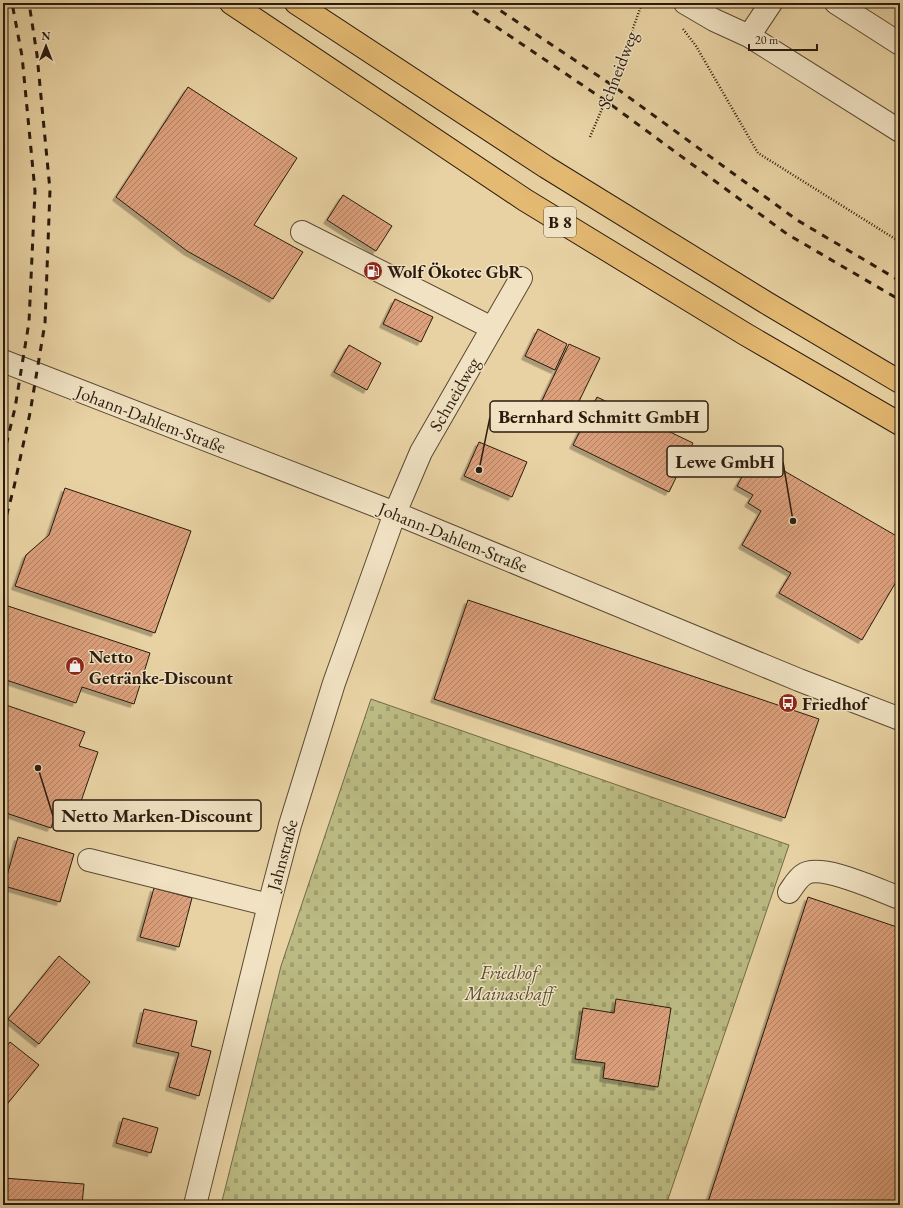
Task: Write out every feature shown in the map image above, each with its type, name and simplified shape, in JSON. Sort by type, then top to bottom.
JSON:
[{"type":"highway","name":"B 8","points":[[231,3],[525,200],[745,334],[900,424]]},
{"type":"highway","name":"B 8","points":[[296,3],[546,167],[765,302],[900,382]]},
{"type":"street","points":[[684,3],[714,20],[749,36],[900,131]]},
{"type":"street","points":[[749,36],[771,3]]},
{"type":"street","points":[[836,3],[900,44]]},
{"type":"street","points":[[302,232],[492,328]]},
{"type":"street","name":"Schneidweg","points":[[395,513],[421,452],[521,278]]},
{"type":"street","name":"Johann-Dahlem-Straße","points":[[3,361],[395,513],[900,719]]},
{"type":"street","name":"Jahnstraße","points":[[195,1205],[290,825],[334,683],[395,513]]},
{"type":"street","points":[[89,860],[269,905]]},
{"type":"street","points":[[789,892],[803,874],[818,871],[835,874],[900,898]]},
{"type":"path","name":"Schneidweg","points":[[590,137],[616,76],[642,3]]},
{"type":"path","points":[[681,25],[696,46],[758,153],[900,242]]},
{"type":"green space","name":"Friedhof Mainaschaff","points":[[371,699],[789,845],[666,1205],[221,1205],[281,966]]},
{"type":"building","points":[[188,87],[297,158],[254,225],[303,252],[273,299],[187,251],[116,197]]},
{"type":"building","points":[[343,195],[392,226],[376,251],[327,220]]},
{"type":"building","points":[[395,299],[433,317],[421,342],[383,324]]},
{"type":"building","points":[[538,329],[567,344],[555,370],[525,356]]},
{"type":"building","points":[[569,344],[600,358],[569,422],[539,407]]},
{"type":"building","points":[[349,345],[381,363],[367,390],[334,372]]},
{"type":"building","points":[[597,397],[693,443],[669,492],[573,445]]},
{"type":"building","points":[[479,442],[527,462],[512,497],[464,476]]},
{"type":"building","points":[[755,454],[900,538],[900,575],[862,640],[779,593],[791,573],[742,545],[761,511],[748,503],[753,495],[737,486]]},
{"type":"building","points":[[65,488],[191,531],[155,633],[15,586],[26,555],[49,535]]},
{"type":"building","points":[[468,600],[819,719],[785,818],[434,699]]},
{"type":"building","name":"Netto Getränke-Discount","points":[[8,606],[150,653],[134,704],[82,687],[76,703],[3,679],[3,620]]},
{"type":"building","points":[[3,704],[85,732],[79,746],[98,752],[77,813],[59,806],[51,828],[3,812]]},
{"type":"building","points":[[18,837],[74,854],[60,902],[4,886]]},
{"type":"building","points":[[154,888],[192,898],[179,947],[140,937]]},
{"type":"building","points":[[808,897],[900,928],[900,1205],[707,1205]]},
{"type":"building","points":[[59,956],[90,982],[39,1044],[8,1019]]},
{"type":"building","points":[[616,999],[671,1008],[658,1087],[603,1078],[605,1063],[575,1059],[583,1008],[614,1013]]},
{"type":"building","points":[[144,1009],[197,1021],[191,1046],[211,1051],[199,1096],[169,1087],[179,1053],[136,1043]]},
{"type":"building","points":[[10,1042],[39,1065],[4,1108],[3,1051]]},
{"type":"building","points":[[123,1118],[158,1128],[151,1153],[116,1143]]},
{"type":"building","points":[[3,1178],[84,1184],[82,1205],[3,1205]]},
{"type":"railway","points":[[3,458],[15,408],[29,322],[35,191],[22,56],[12,3]]},
{"type":"railway","points":[[3,529],[30,413],[45,323],[50,190],[37,55],[29,3]]},
{"type":"railway","points":[[461,3],[606,101],[787,234],[900,300]]},
{"type":"railway","points":[[489,3],[612,85],[797,220],[900,281]]},
{"type":"place","name":"Wolf Ökotec GbR","points":[[373,271]]},
{"type":"place","name":"Bernhard Schmitt GmbH","points":[[479,470]]},
{"type":"place","name":"Lewe GmbH","points":[[793,521]]},
{"type":"place","name":"Netto Getränke-Discount","points":[[75,666]]},
{"type":"place","name":"Friedhof","points":[[788,703]]},
{"type":"place","name":"Netto Marken-Discount","points":[[38,768]]}]
